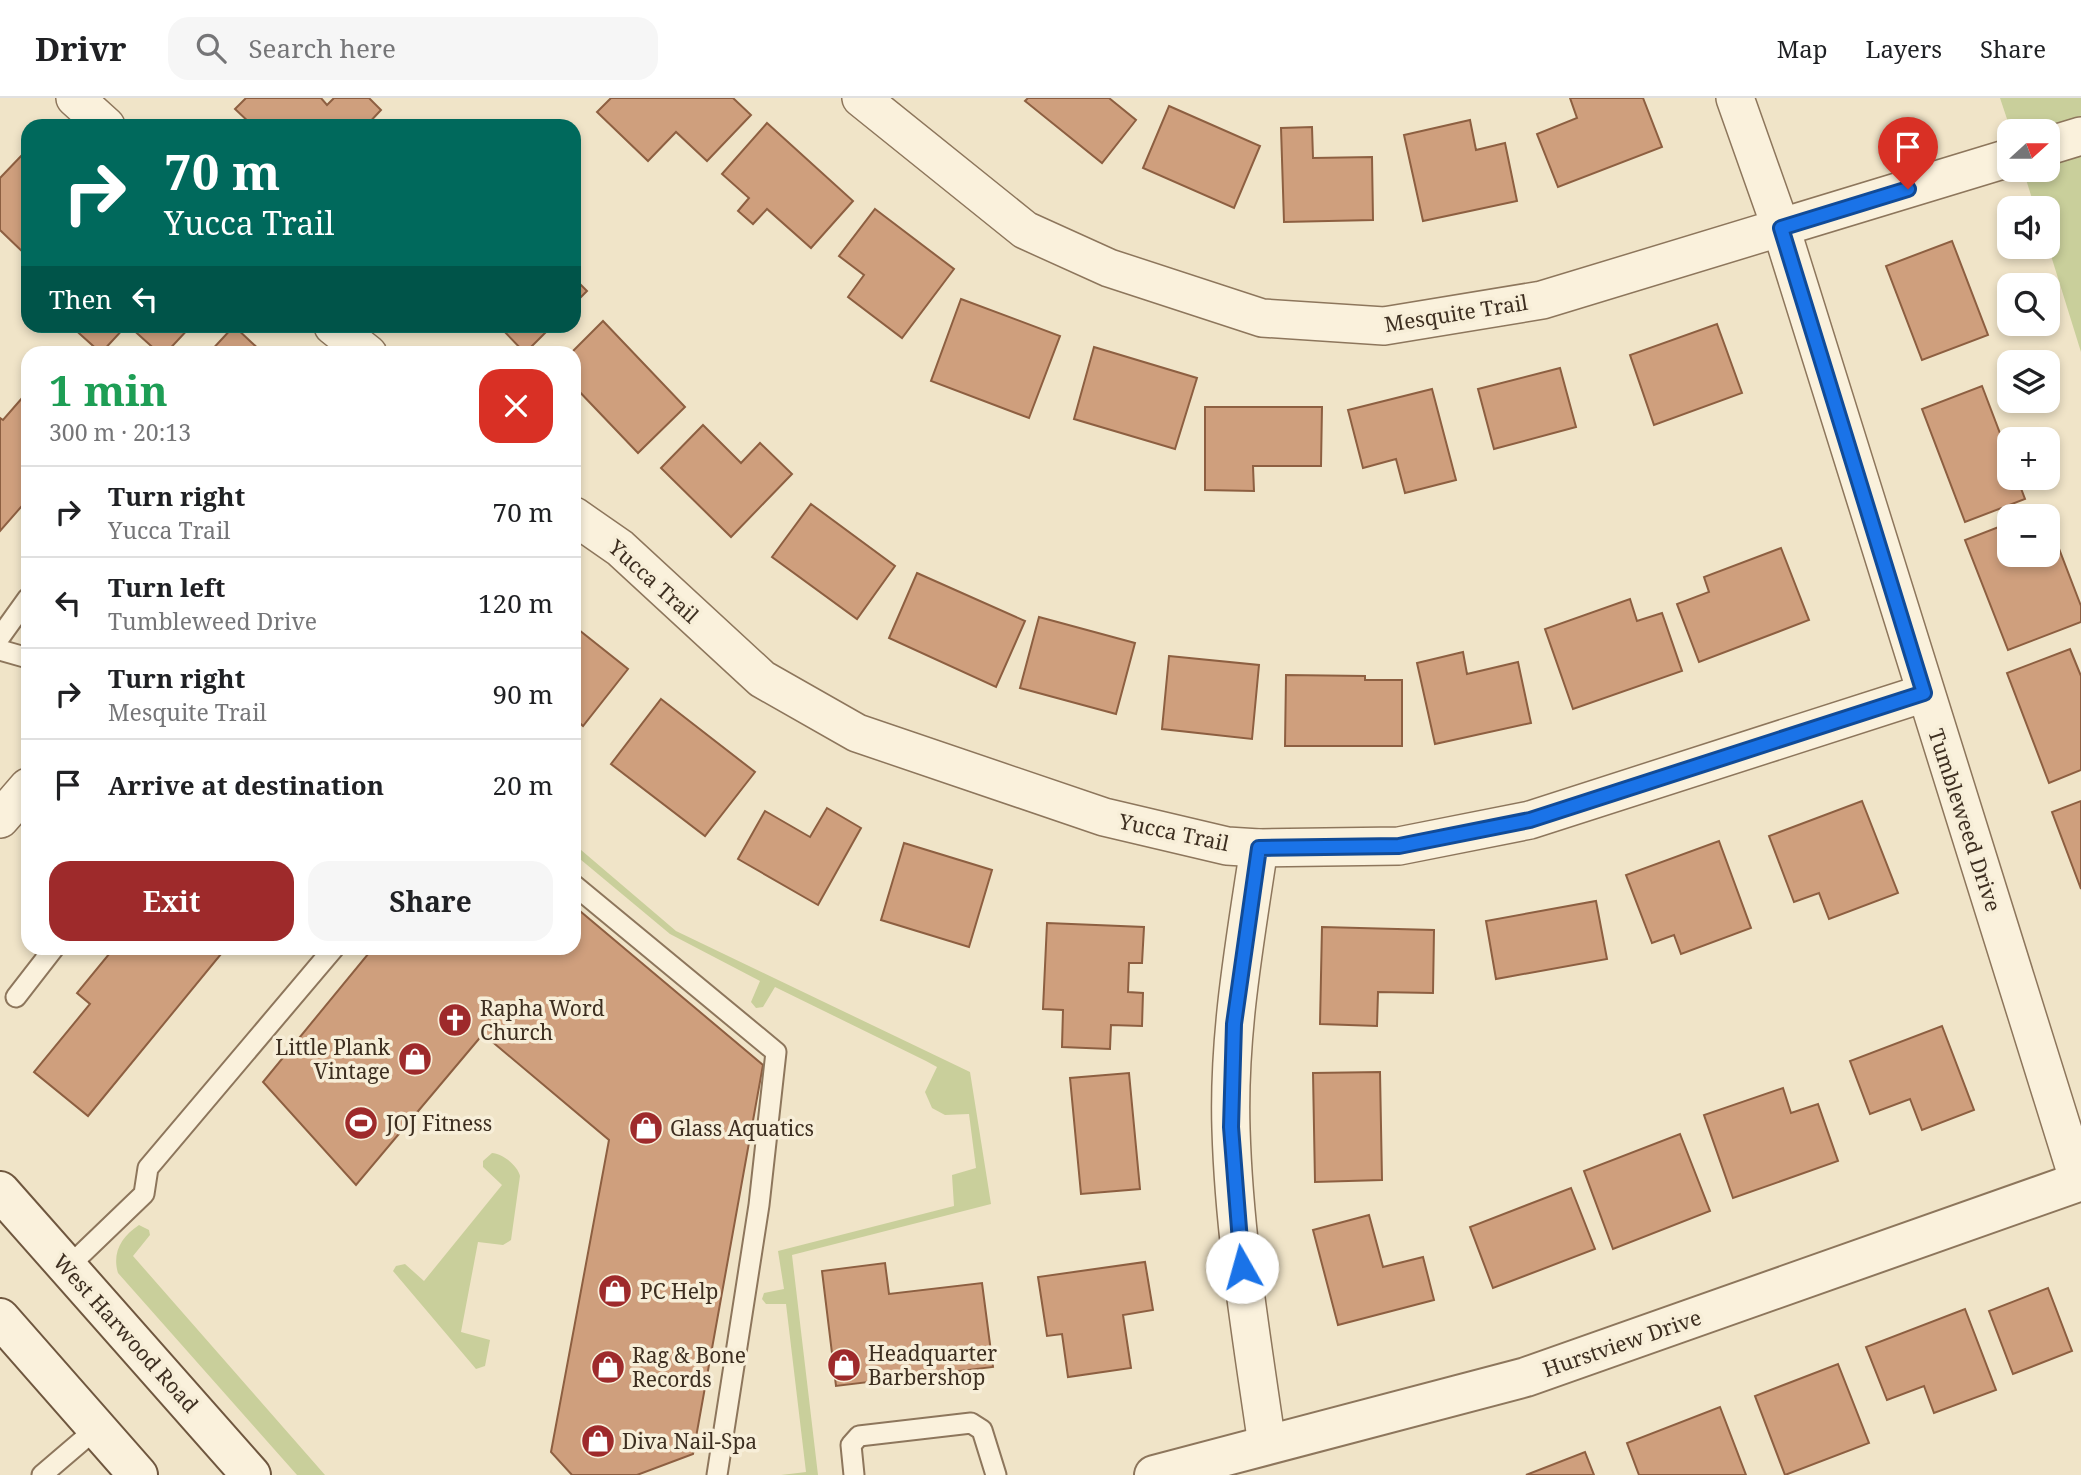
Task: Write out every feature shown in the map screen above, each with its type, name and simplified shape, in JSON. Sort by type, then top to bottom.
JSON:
[{"type":"street","points":[[75,98],[99,119]]},
{"type":"street","name":"Mesquite Trail","points":[[861,98],[1025,230],[1109,268],[1262,318],[1384,326],[1542,300],[1997,162]]},
{"type":"street","name":"Tumbleweed Drive","points":[[1735,98],[1781,228],[1924,693],[2080,1181]]},
{"type":"street","points":[[2060,142],[2081,136]]},
{"type":"street","points":[[342,333],[358,346]]},
{"type":"street","name":"Yucca Trail","points":[[581,521],[620,548],[762,679],[857,733],[1104,817],[1227,846],[1399,846],[1530,820],[1924,693]]},
{"type":"street","points":[[0,819],[21,795]]},
{"type":"street","points":[[1259,848],[1234,1024],[1231,1127],[1238,1242],[1267,1446]]},
{"type":"street","name":"Hurstview Drive","points":[[1154,1475],[1526,1377],[2080,1181]]},
{"type":"street","name":"West Harwood Road","points":[[0,1191],[251,1475]]},
{"type":"street","points":[[0,1318],[138,1475]]},
{"type":"lane","points":[[0,637],[21,608]]},
{"type":"lane","points":[[0,650],[21,656]]},
{"type":"lane","points":[[581,891],[776,1052],[759,1205],[717,1475]]},
{"type":"lane","points":[[16,997],[49,955]]},
{"type":"lane","points":[[68,1268],[144,1194],[148,1168],[328,955]]},
{"type":"lane","points":[[854,1475],[851,1445],[859,1436],[971,1423],[982,1430],[996,1475]]},
{"type":"lane","points":[[42,1475],[97,1428]]},
{"type":"green space","points":[[2000,98],[2081,98],[2081,352],[2060,285],[2060,273],[2056,273],[2052,259],[2060,259],[2060,196],[2031,196],[2027,182],[2060,182],[2060,119],[2007,119]]},
{"type":"green space","points":[[581,850],[676,931],[970,1072],[991,1204],[792,1255],[818,1475],[781,1475],[806,1472],[786,1304],[766,1304],[762,1299],[764,1293],[784,1289],[778,1251],[954,1206],[952,1175],[976,1168],[969,1114],[945,1115],[932,1108],[925,1092],[937,1067],[775,987],[763,1007],[756,1008],[751,1002],[760,981],[670,934],[581,860]]},
{"type":"green space","points":[[492,1153],[509,1161],[520,1176],[511,1240],[503,1245],[478,1242],[461,1332],[490,1340],[485,1366],[476,1369],[393,1271],[396,1266],[405,1264],[424,1281],[502,1185],[483,1167],[483,1161]]},
{"type":"green space","points":[[139,1225],[149,1230],[150,1235],[133,1256],[325,1475],[297,1475],[118,1273],[117,1252],[127,1235]]},
{"type":"building","points":[[246,98],[321,98],[327,105],[334,98],[369,98],[381,110],[373,119],[246,119],[235,109]]},
{"type":"building","points":[[611,98],[733,98],[751,115],[707,161],[676,132],[648,161],[597,112]]},
{"type":"building","points":[[1028,98],[1109,98],[1136,120],[1102,163],[1025,101]]},
{"type":"building","points":[[1570,98],[1643,98],[1662,147],[1558,187],[1537,134],[1577,118]]},
{"type":"building","points":[[1169,106],[1260,146],[1234,208],[1143,168]]},
{"type":"building","points":[[1470,120],[1476,150],[1505,143],[1517,201],[1423,221],[1404,135]]},
{"type":"building","points":[[767,123],[853,201],[811,248],[767,209],[753,224],[738,211],[749,198],[722,174]]},
{"type":"building","points":[[1312,127],[1313,158],[1372,157],[1373,220],[1284,222],[1281,128]]},
{"type":"building","points":[[21,156],[21,250],[0,230],[0,178]]},
{"type":"building","points":[[875,209],[954,269],[902,338],[848,297],[864,275],[839,256]]},
{"type":"building","points":[[1952,241],[1988,335],[1922,360],[1886,266]]},
{"type":"building","points":[[581,285],[587,291],[581,297]]},
{"type":"building","points":[[961,299],[1060,336],[1029,418],[931,381]]},
{"type":"building","points":[[603,321],[685,407],[638,453],[581,393],[581,346],[578,346]]},
{"type":"building","points":[[1717,324],[1742,393],[1654,425],[1630,355]]},
{"type":"building","points":[[79,333],[120,333],[107,346],[93,346]]},
{"type":"building","points":[[137,333],[184,333],[172,346],[151,346]]},
{"type":"building","points":[[228,333],[242,333],[255,346],[215,346]]},
{"type":"building","points":[[506,333],[545,333],[532,346],[518,346]]},
{"type":"building","points":[[1094,347],[1197,378],[1175,449],[1074,419]]},
{"type":"building","points":[[1560,368],[1576,427],[1494,449],[1478,389]]},
{"type":"building","points":[[1982,386],[1998,427],[1997,490],[2022,490],[2025,499],[2012,504],[1997,504],[1997,510],[1965,522],[1922,409]]},
{"type":"building","points":[[1432,389],[1456,480],[1405,493],[1396,459],[1363,468],[1348,410]]},
{"type":"building","points":[[21,399],[21,507],[0,531],[0,418],[3,420]]},
{"type":"building","points":[[1205,407],[1322,407],[1321,466],[1253,466],[1254,491],[1205,490]]},
{"type":"building","points":[[703,425],[741,463],[760,443],[792,474],[731,537],[661,468]]},
{"type":"building","points":[[811,504],[895,566],[857,619],[772,557]]},
{"type":"building","points":[[1997,528],[1997,567],[2060,567],[2060,551],[2081,606],[2081,622],[2008,650],[1965,540]]},
{"type":"building","points":[[1781,548],[1809,620],[1699,662],[1677,604],[1709,592],[1704,577]]},
{"type":"building","points":[[917,573],[1025,621],[996,687],[889,638]]},
{"type":"building","points":[[1630,599],[1637,621],[1662,613],[1682,671],[1573,709],[1545,629]]},
{"type":"building","points":[[1039,617],[1135,643],[1116,714],[1020,688]]},
{"type":"building","points":[[581,632],[628,669],[583,726],[581,724]]},
{"type":"building","points":[[2070,649],[2081,676],[2081,770],[2049,783],[2007,673]]},
{"type":"building","points":[[1463,652],[1467,674],[1518,662],[1531,723],[1435,744],[1417,663]]},
{"type":"building","points":[[1169,656],[1259,665],[1252,739],[1162,729]]},
{"type":"building","points":[[1286,675],[1365,676],[1365,680],[1402,680],[1402,746],[1285,746]]},
{"type":"building","points":[[661,699],[755,772],[705,836],[611,764]]},
{"type":"building","points":[[1862,801],[1898,893],[1829,919],[1819,893],[1794,902],[1769,836]]},
{"type":"building","points":[[2081,801],[2081,889],[2052,812]]},
{"type":"building","points":[[827,808],[861,828],[818,905],[738,859],[765,811],[810,837]]},
{"type":"building","points":[[1719,841],[1751,928],[1681,954],[1674,935],[1652,943],[1626,875]]},
{"type":"building","points":[[904,843],[992,870],[969,947],[881,920]]},
{"type":"building","points":[[1596,901],[1607,959],[1496,979],[1486,921]]},
{"type":"building","points":[[581,912],[763,1065],[693,1454],[637,1475],[572,1475],[551,1452],[609,1140],[483,1034],[356,1185],[263,1082],[367,955],[581,955]]},
{"type":"building","points":[[1047,923],[1144,927],[1142,963],[1129,963],[1128,992],[1143,993],[1142,1026],[1111,1025],[1110,1049],[1062,1047],[1063,1010],[1043,1009]]},
{"type":"building","points":[[1322,927],[1434,930],[1433,993],[1378,992],[1377,1026],[1320,1024]]},
{"type":"building","points":[[108,955],[220,955],[88,1116],[34,1072],[90,1004],[77,993]]},
{"type":"building","points":[[1942,1026],[1974,1110],[1922,1130],[1910,1099],[1870,1114],[1850,1061]]},
{"type":"building","points":[[1380,1072],[1382,1180],[1315,1182],[1313,1073]]},
{"type":"building","points":[[1129,1073],[1140,1189],[1081,1194],[1070,1078]]},
{"type":"building","points":[[1783,1088],[1791,1113],[1818,1104],[1838,1161],[1733,1198],[1704,1115]]},
{"type":"building","points":[[1680,1134],[1710,1211],[1613,1249],[1584,1171]]},
{"type":"building","points":[[1571,1188],[1595,1249],[1493,1288],[1470,1227]]},
{"type":"building","points":[[1369,1215],[1383,1267],[1423,1257],[1434,1300],[1338,1325],[1313,1230]]},
{"type":"building","points":[[1145,1262],[1153,1310],[1123,1315],[1131,1368],[1068,1377],[1062,1334],[1047,1336],[1038,1277]]},
{"type":"building","points":[[885,1263],[889,1294],[982,1283],[993,1367],[836,1386],[822,1271]]},
{"type":"building","points":[[2048,1288],[2072,1351],[2013,1374],[1989,1311]]},
{"type":"building","points":[[1965,1309],[1996,1390],[1934,1413],[1924,1386],[1887,1400],[1866,1347]]},
{"type":"building","points":[[1838,1364],[1869,1443],[1785,1475],[1755,1396]]},
{"type":"building","points":[[1720,1407],[1746,1475],[1639,1475],[1627,1443]]},
{"type":"building","points":[[1585,1452],[1594,1475],[1526,1475]]},
{"type":"place","name":"Rapha Word Church","points":[[455,1020]]},
{"type":"place","name":"Little Plank Vintage","points":[[415,1059]]},
{"type":"place","name":"JOJ Fitness","points":[[361,1123]]},
{"type":"place","name":"Glass Aquatics","points":[[646,1128]]},
{"type":"place","name":"PC Help","points":[[615,1291]]},
{"type":"place","name":"Headquarter Barbershop","points":[[844,1365]]},
{"type":"place","name":"Rag & Bone Records","points":[[608,1367]]},
{"type":"place","name":"Diva Nail-Spa","points":[[598,1441]]},
{"type":"route","points":[[1242,1267],[1231,1127],[1234,1024],[1259,848],[1399,846],[1530,820],[1924,693],[1781,228],[1908,189]]}]
